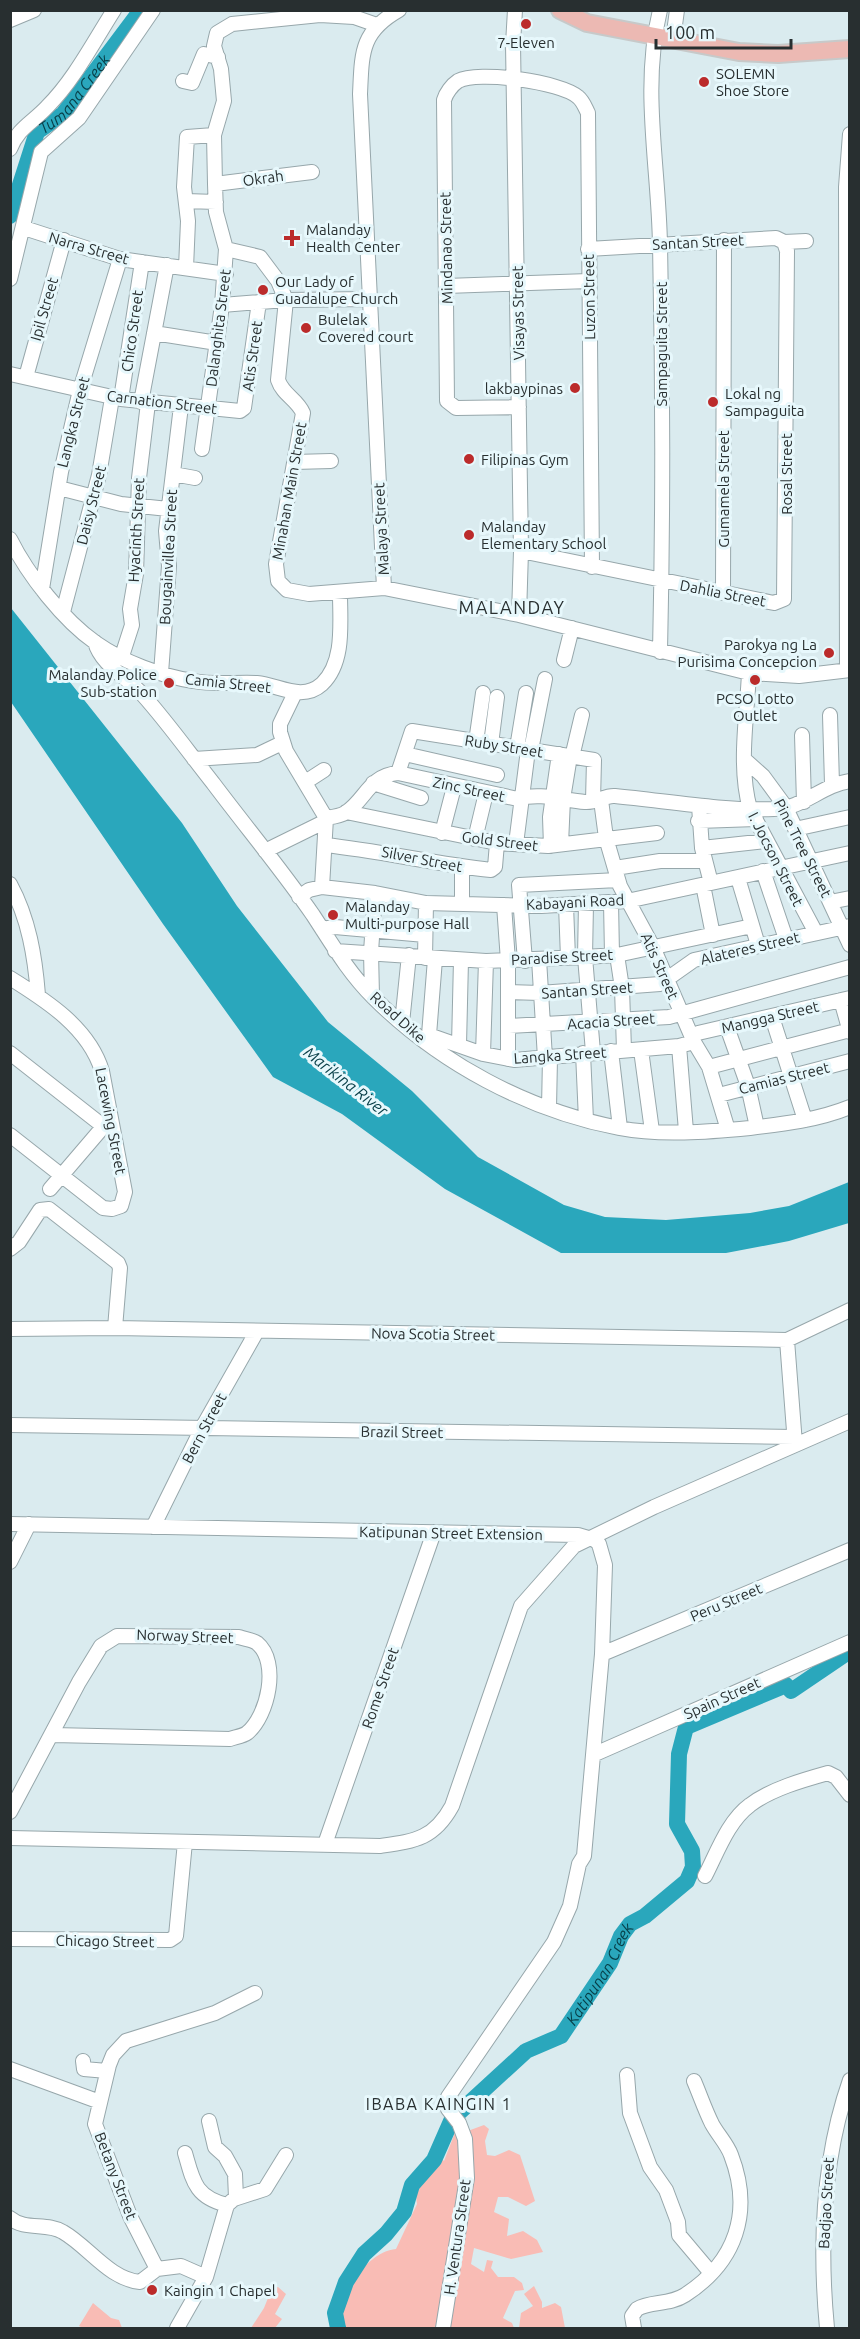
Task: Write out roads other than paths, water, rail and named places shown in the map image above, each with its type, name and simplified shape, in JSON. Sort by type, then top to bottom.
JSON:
[{"type":"main road","points":[[560,10],[587,22],[673,40],[767,54],[849,49]]},
{"type":"street","points":[[10,20],[34,10]]},
{"type":"street","points":[[10,149],[16,135],[26,123],[46,108],[68,80],[114,10]]},
{"type":"street","points":[[10,279],[41,152],[79,118],[153,10]]},
{"type":"street","name":"Malaya Street","points":[[399,10],[377,25],[369,35],[364,47],[360,94],[384,588],[519,615],[749,673],[799,676],[848,670]]},
{"type":"street","name":"Visayas Street","points":[[515,10],[513,44],[521,551],[519,615]]},
{"type":"street","name":"Sampaguita Street","points":[[660,10],[654,36],[650,87],[660,244],[662,582],[660,652]]},
{"type":"street","points":[[673,40],[677,10]]},
{"type":"street","name":"Dalanghita Street","points":[[202,449],[226,274],[226,249],[216,202],[215,184],[214,135],[224,101],[223,76],[215,37],[222,28],[232,24],[328,15],[354,17],[377,25]]},
{"type":"street","points":[[183,81],[192,83],[204,54],[218,57]]},
{"type":"street","name":"Luzon Street","points":[[515,77],[575,95],[588,113],[592,567]]},
{"type":"street","name":"Mindanao Street","points":[[515,77],[462,79],[445,96],[446,286],[448,405],[456,408],[519,407]]},
{"type":"street","points":[[848,670],[849,134]]},
{"type":"street","points":[[186,268],[188,221],[184,187],[188,136],[214,135]]},
{"type":"street","name":"Okrah","points":[[215,184],[312,172]]},
{"type":"street","points":[[186,201],[216,202]]},
{"type":"street","name":"Narra Street","points":[[24,228],[120,259],[226,274]]},
{"type":"street","name":"Santan Street","points":[[588,249],[776,238],[784,242],[806,241]]},
{"type":"street","name":"Ipil Street","points":[[26,377],[64,240]]},
{"type":"street","name":"Gumamela Street","points":[[723,593],[724,240]]},
{"type":"street","name":"Rosal Street","points":[[783,599],[787,263],[784,242]]},
{"type":"street","points":[[226,249],[260,257],[278,281],[286,300]]},
{"type":"street","name":"Langka Street","points":[[42,589],[58,488],[80,390],[120,259]]},
{"type":"street","name":"Chico Street","points":[[116,398],[142,262]]},
{"type":"street","name":"Hyacinth Street","points":[[122,656],[132,625],[130,609],[136,574],[137,505],[144,402],[167,265]]},
{"type":"street","points":[[446,286],[589,281]]},
{"type":"street","points":[[222,305],[286,300],[369,299]]},
{"type":"street","name":"Minahan Main Street","points":[[286,300],[278,375],[282,390],[296,402],[303,413],[276,564],[277,579],[281,585],[297,593],[340,594],[384,588]]},
{"type":"street","name":"Atis Street","points":[[243,410],[259,302]]},
{"type":"street","points":[[154,333],[217,343]]},
{"type":"street","name":"Carnation Street","points":[[10,374],[116,398],[181,406],[243,410]]},
{"type":"street","name":"Daisy Street","points":[[63,612],[94,496],[116,398]]},
{"type":"street","name":"Bougainvillea Street","points":[[161,673],[169,566],[166,531],[181,406]]},
{"type":"street","points":[[294,462],[331,461]]},
{"type":"street","points":[[173,474],[195,478]]},
{"type":"street","points":[[58,488],[137,505],[168,509]]},
{"type":"street","points":[[10,539],[42,589],[95,642]]},
{"type":"street","points":[[521,551],[662,582]]},
{"type":"street","name":"Dahlia Street","points":[[662,582],[774,603],[783,599]]},
{"type":"street","points":[[322,887],[326,820],[307,781],[282,742],[280,724],[295,693],[318,687],[334,668],[340,630],[340,594]]},
{"type":"street","points":[[564,660],[572,628]]},
{"type":"street","name":"Camia Street","points":[[95,642],[161,673],[200,682],[264,684],[295,693]]},
{"type":"street","name":"Road Dike","points":[[95,642],[104,659],[134,685],[194,759],[299,897],[335,951],[372,996],[402,1023],[427,1038],[462,1067],[514,1095],[586,1120],[620,1128],[652,1131],[728,1130],[805,1120],[849,1107]]},
{"type":"street","name":"I. Jocson Street","points":[[749,673],[744,780],[753,814],[816,933]]},
{"type":"street","points":[[525,749],[545,679]]},
{"type":"street","points":[[476,742],[483,693]]},
{"type":"street","points":[[516,844],[523,797],[526,693]]},
{"type":"street","points":[[491,744],[497,697]]},
{"type":"street","points":[[556,845],[558,799],[567,756],[582,715]]},
{"type":"street","points":[[830,715],[832,784]]},
{"type":"street","name":"Ruby Street","points":[[405,754],[411,731],[596,762]]},
{"type":"street","points":[[802,735],[804,802]]},
{"type":"street","points":[[442,833],[454,739]]},
{"type":"street","points":[[194,759],[261,754],[282,742]]},
{"type":"street","points":[[265,851],[326,820],[346,813],[381,777],[398,772],[405,754],[497,775]]},
{"type":"street","name":"Pine Tree Street","points":[[744,759],[763,776],[785,806],[808,860],[846,927],[849,945]]},
{"type":"street","name":"Atis Street","points":[[596,762],[597,800],[616,874],[627,901],[653,947],[666,982],[693,1040],[710,1066],[728,1130]]},
{"type":"street","points":[[307,781],[324,770]]},
{"type":"street","name":"Zinc Street","points":[[398,772],[486,793],[597,800],[614,795],[753,814]]},
{"type":"street","points":[[698,821],[778,809],[804,802],[832,784],[849,781]]},
{"type":"street","points":[[374,783],[421,798]]},
{"type":"street","points":[[475,839],[486,793]]},
{"type":"street","points":[[699,806],[698,821],[713,935]]},
{"type":"street","name":"Gold Street","points":[[346,813],[497,843],[556,845],[657,833]]},
{"type":"street","points":[[795,829],[849,817]]},
{"type":"street","points":[[549,1108],[548,1058],[540,993],[518,887],[522,884],[616,874],[660,861],[766,841]]},
{"type":"street","name":"Silver Street","points":[[325,845],[377,850],[434,864],[493,869],[497,843]]},
{"type":"street","name":"Kabayani Road","points":[[299,897],[309,890],[322,887],[375,893],[426,903],[566,905],[627,901],[738,878],[808,860],[849,853]]},
{"type":"street","points":[[462,867],[462,904]]},
{"type":"street","points":[[763,871],[786,939]]},
{"type":"street","points":[[738,878],[758,945]]},
{"type":"street","points":[[10,884],[31,940],[38,996]]},
{"type":"street","points":[[372,996],[371,952],[375,893]]},
{"type":"street","points":[[830,902],[849,898]]},
{"type":"street","points":[[611,902],[614,955],[622,988],[622,1020],[617,1051],[620,1128]]},
{"type":"street","points":[[426,903],[425,935],[430,958],[427,1038]]},
{"type":"street","points":[[586,904],[585,957],[590,1023],[586,1120]]},
{"type":"street","points":[[504,905],[508,961],[508,1059]]},
{"type":"street","points":[[566,905],[568,958]]},
{"type":"street","points":[[613,928],[639,920]]},
{"type":"street","name":"Paradise Street","points":[[335,951],[486,961],[585,957],[614,955],[752,926]]},
{"type":"street","points":[[322,929],[335,927],[372,929],[425,935]]},
{"type":"street","name":"Alateres Street","points":[[666,982],[670,976],[694,960],[846,927]]},
{"type":"street","points":[[402,1023],[409,955]]},
{"type":"street","points":[[459,1045],[461,960]]},
{"type":"street","points":[[483,1054],[486,961]]},
{"type":"street","name":"Acacia Street","points":[[509,1026],[544,1026],[669,1017],[680,1011],[849,968]]},
{"type":"street","name":"Lacewing Street","points":[[10,978],[38,996],[69,1021],[96,1052],[107,1123],[125,1192],[121,1206],[112,1209],[103,1208],[61,1175]]},
{"type":"street","name":"Santan Street","points":[[508,992],[540,993],[622,988],[666,982]]},
{"type":"street","points":[[710,1066],[849,1031],[845,999]]},
{"type":"street","name":"Mangga Street","points":[[693,1040],[698,1034],[845,999]]},
{"type":"street","points":[[772,1017],[805,1120]]},
{"type":"street","points":[[727,1027],[748,1086],[757,1127]]},
{"type":"street","name":"Langka Street","points":[[427,1038],[508,1059],[641,1050],[679,1046],[693,1040]]},
{"type":"street","points":[[679,1046],[686,1131]]},
{"type":"street","points":[[641,1050],[652,1131]]},
{"type":"street","points":[[10,1053],[107,1123],[50,1189]]},
{"type":"street","name":"Camias Street","points":[[719,1095],[849,1061]]},
{"type":"street","points":[[10,1135],[61,1175]]},
{"type":"street","points":[[10,1249],[19,1242],[40,1210],[49,1209],[118,1263],[120,1268],[115,1328]]},
{"type":"street","name":"Nova Scotia Street","points":[[10,1329],[115,1328],[787,1340],[849,1310]]},
{"type":"street","name":"Bern Street","points":[[153,1527],[202,1428],[258,1331]]},
{"type":"street","points":[[787,1340],[794,1441]]},
{"type":"street","points":[[10,1838],[380,1846],[422,1838],[440,1825],[452,1806],[521,1606],[569,1552],[589,1537],[794,1441],[849,1421]]},
{"type":"street","name":"Brazil Street","points":[[10,1425],[794,1441]]},
{"type":"street","name":"Katipunan Street Extension","points":[[10,1524],[589,1537]]},
{"type":"street","points":[[10,1562],[29,1524]]},
{"type":"street","name":"Rome Street","points":[[325,1844],[434,1533]]},
{"type":"street","points":[[589,1537],[599,1544],[605,1565],[595,1754]]},
{"type":"street","name":"Peru Street","points":[[602,1654],[849,1550]]},
{"type":"street","name":"Norway Street","points":[[10,1812],[53,1735],[79,1682],[101,1646],[117,1636],[239,1637],[256,1642],[266,1656],[269,1671],[268,1688],[260,1716],[246,1734],[230,1739],[53,1735]]},
{"type":"street","name":"Spain Street","points":[[595,1754],[849,1642]]},
{"type":"street","name":"H. Ventura Street","points":[[443,2328],[466,2195],[466,2150],[447,2101],[540,1966],[564,1924],[579,1864],[584,1856],[595,1754]]},
{"type":"street","points":[[705,1876],[729,1830],[749,1806],[771,1794],[828,1773],[836,1777],[849,1795]]},
{"type":"street","name":"Chicago Street","points":[[10,1939],[170,1940],[176,1936],[184,1842]]},
{"type":"street","name":"Betany Street","points":[[157,2269],[130,2216],[95,2124],[107,2071],[113,2055],[126,2041],[215,2013],[255,1993]]},
{"type":"street","points":[[83,2061],[84,2069],[107,2071]]},
{"type":"street","points":[[10,2069],[100,2102]]},
{"type":"street","points":[[627,2075],[630,2113],[650,2167],[666,2190],[678,2222],[679,2235],[711,2273]]},
{"type":"street","name":"Badjao Street","points":[[827,2328],[823,2287],[825,2188],[836,2120],[849,2080]]},
{"type":"street","points":[[634,2328],[633,2316],[637,2309],[682,2297],[711,2273],[726,2257],[734,2243],[741,2196],[730,2153],[713,2125],[694,2081]]},
{"type":"street","points":[[177,2328],[206,2277],[232,2202],[235,2174],[225,2156],[215,2147],[209,2121]]},
{"type":"street","points":[[185,2153],[195,2187],[210,2200],[232,2202],[265,2189],[286,2155]]},
{"type":"street","points":[[10,2218],[25,2225],[54,2228],[64,2232],[99,2261],[132,2281],[140,2282],[157,2269],[181,2266],[206,2277]]},
{"type":"water","name":"Marikina River","points":[[11,608],[182,823],[237,906],[328,1022],[412,1091],[478,1157],[564,1205],[605,1217],[666,1220],[750,1213],[789,1206],[849,1182],[849,1223],[789,1241],[726,1253],[561,1253],[445,1189],[342,1114],[273,1077],[163,924],[11,702]]},
{"type":"waterway","name":"Tumana Creek","points":[[10,216],[37,132],[63,114],[141,10]]},
{"type":"waterway","name":"Katipunan Creek","points":[[338,2328],[335,2313],[346,2282],[364,2254],[386,2234],[404,2212],[412,2185],[434,2160],[452,2119],[526,2051],[561,2036],[610,1963],[621,1936],[630,1924],[645,1916],[687,1881],[693,1867],[692,1851],[677,1824],[679,1754],[686,1727],[786,1685],[791,1691],[850,1651]]},
{"type":"waterway","points":[[335,2313],[345,2328]]},
{"type":"place","name":"7-Eleven","points":[[526,24]]},
{"type":"place","name":"SOLEMN Shoe Store","points":[[704,82]]},
{"type":"place","name":"Malanday Health Center","points":[[292,238]]},
{"type":"place","name":"Our Lady of Guadalupe Church","points":[[263,290]]},
{"type":"place","name":"Bulelak Covered court","points":[[306,328]]},
{"type":"place","name":"lakbaypinas","points":[[575,388]]},
{"type":"place","name":"Lokal ng Sampaguita","points":[[713,402]]},
{"type":"place","name":"Filipinas Gym","points":[[469,459]]},
{"type":"place","name":"Malanday Elementary School","points":[[469,535]]},
{"type":"place","name":"Parokya ng La Purisima Concepcion","points":[[829,653]]},
{"type":"place","name":"PCSO Lotto Outlet","points":[[755,680]]},
{"type":"place","name":"Malanday Police Sub-station","points":[[169,683]]},
{"type":"place","name":"Malanday Multi-purpose Hall","points":[[333,915]]},
{"type":"place","name":"Kaingin 1 Chapel","points":[[152,2290]]},
{"type":"district","name":"MALANDAY","points":[[512,607]]},
{"type":"district","name":"IBABA KAINGIN 1","points":[[439,2104]]}]
